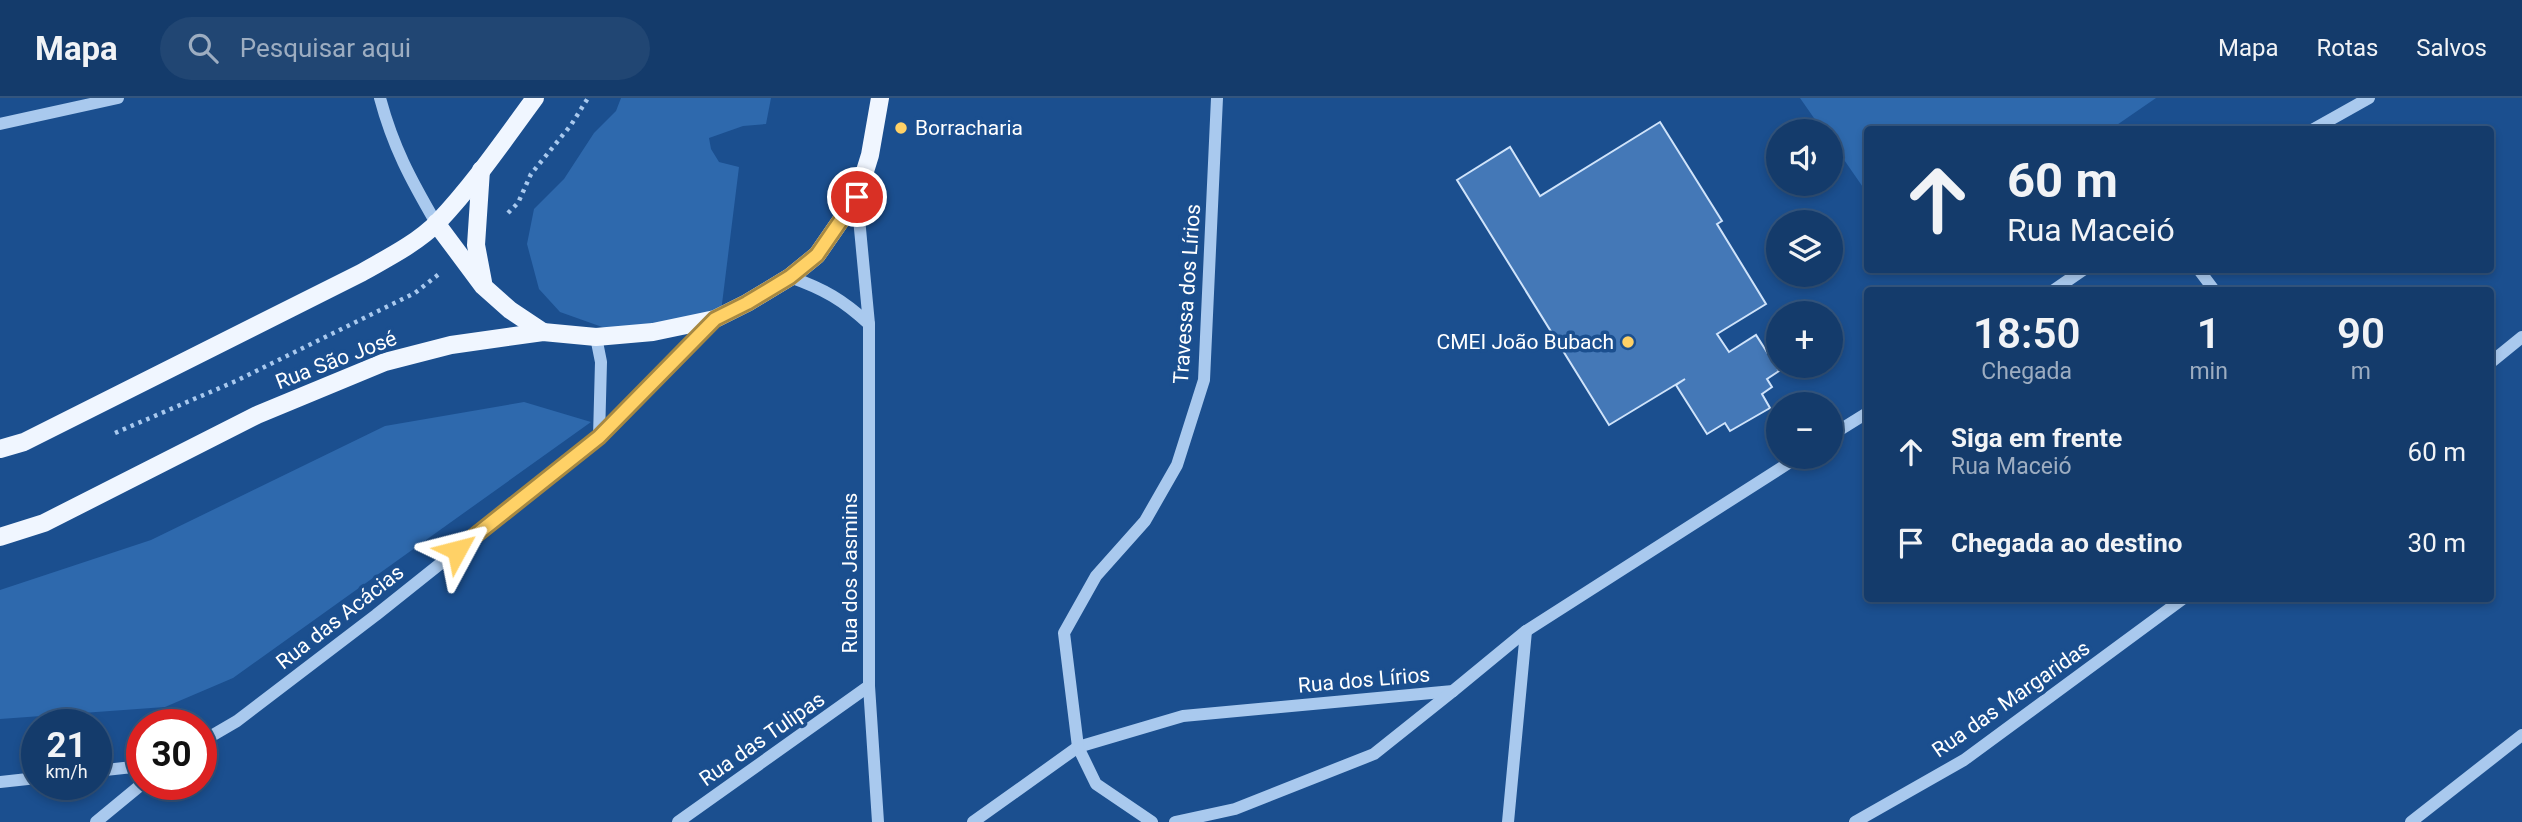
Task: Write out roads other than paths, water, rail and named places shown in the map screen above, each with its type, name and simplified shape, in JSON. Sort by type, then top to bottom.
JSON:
[{"type":"main road","points":[[0,449],[24,442],[361,273],[403,249],[436,223],[481,170],[535,98]]},
{"type":"main road","name":"Rua São José","points":[[0,537],[44,523],[257,415],[385,362],[451,345],[542,332],[596,337],[653,332],[715,319],[790,277],[817,255],[857,197],[870,155],[880,98]]},
{"type":"main road","points":[[481,170],[476,245],[483,286]]},
{"type":"main road","points":[[436,223],[483,286],[510,310],[542,332]]},
{"type":"street","points":[[0,124],[118,98]]},
{"type":"street","points":[[380,98],[388,130],[405,170],[436,223]]},
{"type":"street","name":"Travessa dos Lírios","points":[[1152,822],[1096,784],[1078,747],[1064,633],[1096,576],[1145,521],[1177,465],[1204,380],[1217,98]]},
{"type":"street","points":[[2319,126],[2369,98]]},
{"type":"street","name":"Rua dos Jasmins","points":[[857,197],[869,324],[869,687],[878,822]]},
{"type":"street","points":[[2058,287],[2079,273]]},
{"type":"street","points":[[790,277],[820,288],[846,303],[869,324]]},
{"type":"street","name":"Rua das Acácias","points":[[217,733],[237,721],[376,615],[599,437],[715,319]]},
{"type":"street","points":[[596,337],[601,362],[599,437]]},
{"type":"street","points":[[2494,360],[2522,337]]},
{"type":"street","points":[[1843,428],[1864,414]]},
{"type":"street","name":"Rua dos Lírios","points":[[973,822],[1078,747],[1183,716],[1453,691],[1526,631],[1779,469]]},
{"type":"street","name":"Rua das Margaridas","points":[[1855,822],[1964,760],[2179,602]]},
{"type":"street","points":[[1508,822],[1526,631]]},
{"type":"street","name":"Rua das Tulipas","points":[[678,822],[869,687]]},
{"type":"street","points":[[1175,822],[1235,809],[1374,754],[1453,691]]},
{"type":"street","points":[[2411,822],[2522,735]]},
{"type":"street","points":[[0,782],[21,780]]},
{"type":"street","points":[[96,822],[126,797]]},
{"type":"place","name":"Borracharia","points":[[901,128]]},
{"type":"place","name":"CMEI João Bubach","points":[[1628,342]]}]
